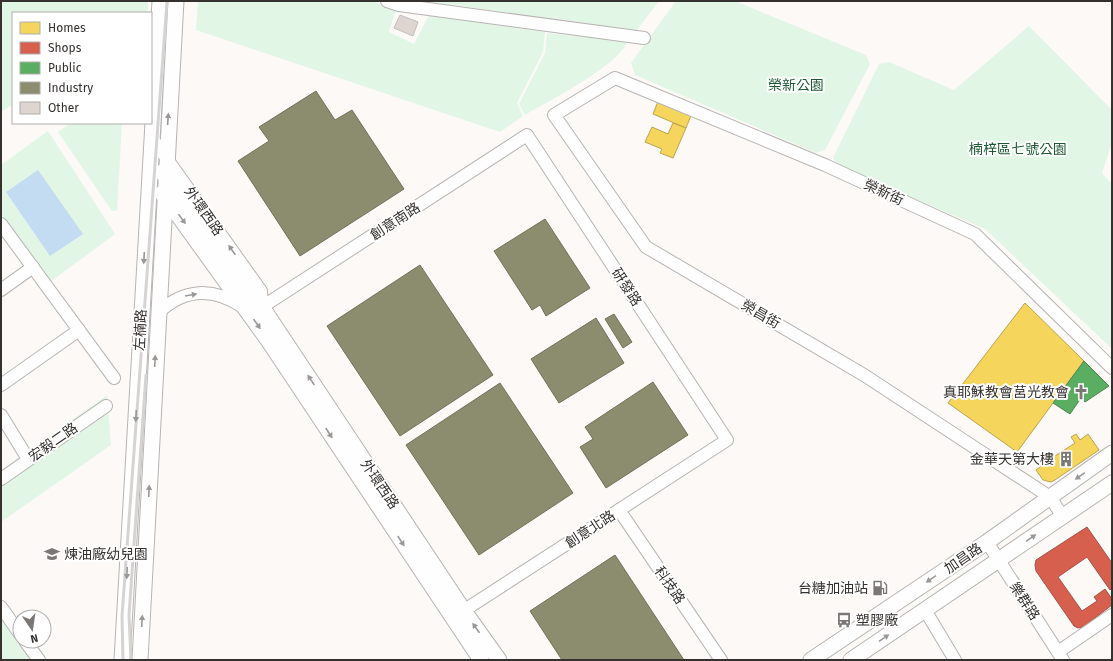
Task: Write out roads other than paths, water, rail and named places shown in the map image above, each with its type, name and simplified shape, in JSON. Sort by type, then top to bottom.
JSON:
[{"type":"street","name":"左楠路","points":[[122,660],[160,1]]},
{"type":"street","name":"左楠路","points":[[140,660],[166,158],[176,1]]},
{"type":"street","points":[[387,1],[399,5],[644,38]]},
{"type":"street","name":"榮新街","points":[[615,78],[825,165],[975,234],[1112,368]]},
{"type":"street","name":"榮昌街","points":[[615,78],[554,114],[646,247],[864,375],[1050,497],[1063,517]]},
{"type":"street","name":"創意南路","points":[[262,307],[527,135]]},
{"type":"street","name":"研發路","points":[[527,135],[727,440]]},
{"type":"street","name":"外環西路","points":[[152,138],[261,291],[262,307]]},
{"type":"street","name":"外環西路","points":[[150,155],[262,307],[458,615],[481,660]]},
{"type":"street","name":"外環西路","points":[[149,177],[246,309],[458,615],[499,660]]},
{"type":"street","points":[[1,224],[114,378]]},
{"type":"street","points":[[1,290],[33,267]]},
{"type":"street","name":"外環西路","points":[[158,313],[170,302],[191,294],[207,293],[233,300],[246,309]]},
{"type":"street","points":[[1,385],[79,330]]},
{"type":"street","name":"宏毅二路","points":[[1,479],[106,406]]},
{"type":"street","points":[[1,415],[28,459]]},
{"type":"street","name":"創意北路","points":[[458,615],[727,440]]},
{"type":"street","name":"加昌路","points":[[811,660],[987,542],[1112,453]]},
{"type":"street","name":"加昌路","points":[[851,660],[1112,483]]},
{"type":"street","name":"科技路","points":[[619,510],[721,660]]},
{"type":"street","name":"樂群路","points":[[987,542],[1060,656]]},
{"type":"street","points":[[1,607],[12,623]]},
{"type":"street","points":[[925,610],[955,660]]},
{"type":"street","points":[[1060,656],[1112,616]]},
{"type":"street","points":[[30,649],[38,660]]},
{"type":"water","points":[[38,170],[83,234],[50,256],[6,192]]},
{"type":"railway","points":[[123,660],[122,616],[167,1]]},
{"type":"railway","points":[[131,660],[129,615],[146,375]]},
{"type":"place","name":"真耶穌教會莒光教會","points":[[1081,392]]},
{"type":"place","name":"金華天第大樓","points":[[1066,459]]},
{"type":"place","name":"煉油廠幼兒園","points":[[52,554]]},
{"type":"place","name":"台糖加油站","points":[[880,588]]},
{"type":"place","name":"塑膠廠","points":[[844,620]]},
{"type":"park label","name":"榮新公園","points":[[796,85]]},
{"type":"park label","name":"楠梓區七號公園","points":[[1018,149]]}]
